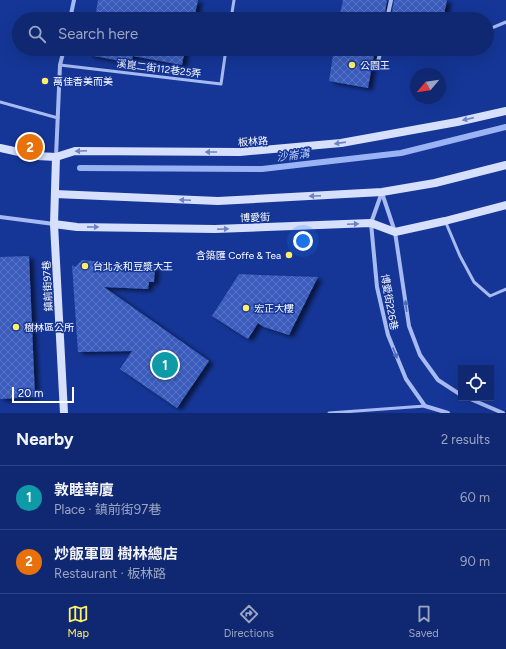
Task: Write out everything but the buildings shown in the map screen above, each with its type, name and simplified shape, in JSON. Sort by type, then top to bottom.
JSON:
[{"type":"street","points":[[71,12],[74,0]]},
{"type":"street","points":[[388,12],[391,0]]},
{"type":"street","points":[[56,157],[60,65],[62,56]]},
{"type":"street","points":[[378,62],[379,56]]},
{"type":"street","name":"板林路","points":[[0,148],[37,156],[56,157],[75,151],[240,152],[341,143],[457,122],[506,110]]},
{"type":"street","name":"鎮前街97巷","points":[[56,157],[54,224],[64,413]]},
{"type":"street","name":"博愛街","points":[[55,194],[218,201],[382,192],[435,183],[506,165]]},
{"type":"street","points":[[382,192],[395,232],[408,326],[420,355],[438,380],[458,393]]},
{"type":"street","name":"博愛街226巷","points":[[382,192],[371,223],[377,287],[388,335],[406,379],[425,406]]},
{"type":"street","points":[[395,232],[506,205]]},
{"type":"street","name":"博愛街","points":[[0,217],[77,227],[215,229],[371,223],[395,232]]},
{"type":"street","points":[[475,401],[503,413]]},
{"type":"street","points":[[425,406],[448,413]]},
{"type":"lane","points":[[232,12],[234,0]]},
{"type":"lane","points":[[494,27],[506,22]]},
{"type":"lane","name":"溪崑二街112巷25弄","points":[[60,65],[221,84],[225,56]]},
{"type":"lane","points":[[0,102],[58,118]]},
{"type":"lane","points":[[445,221],[460,256],[474,282],[490,296],[506,289]]},
{"type":"lane","points":[[329,413],[425,406]]},
{"type":"waterway","name":"沙崙溝","points":[[80,168],[262,169],[401,153],[506,127]]},
{"type":"place","name":"公園王","points":[[352,65]]},
{"type":"place","name":"萬佳香美而美","points":[[45,81]]},
{"type":"place","name":"炒飯軍團 樹林總店","points":[[30,147]]},
{"type":"place","name":"含築匯 Coffe & Tea","points":[[289,255]]},
{"type":"place","name":"台北永和豆漿大王","points":[[85,266]]},
{"type":"place","name":"宏正大樓","points":[[246,308]]},
{"type":"place","name":"樹林區公所","points":[[16,327]]},
{"type":"place","name":"敦睦華廈","points":[[165,365]]}]
